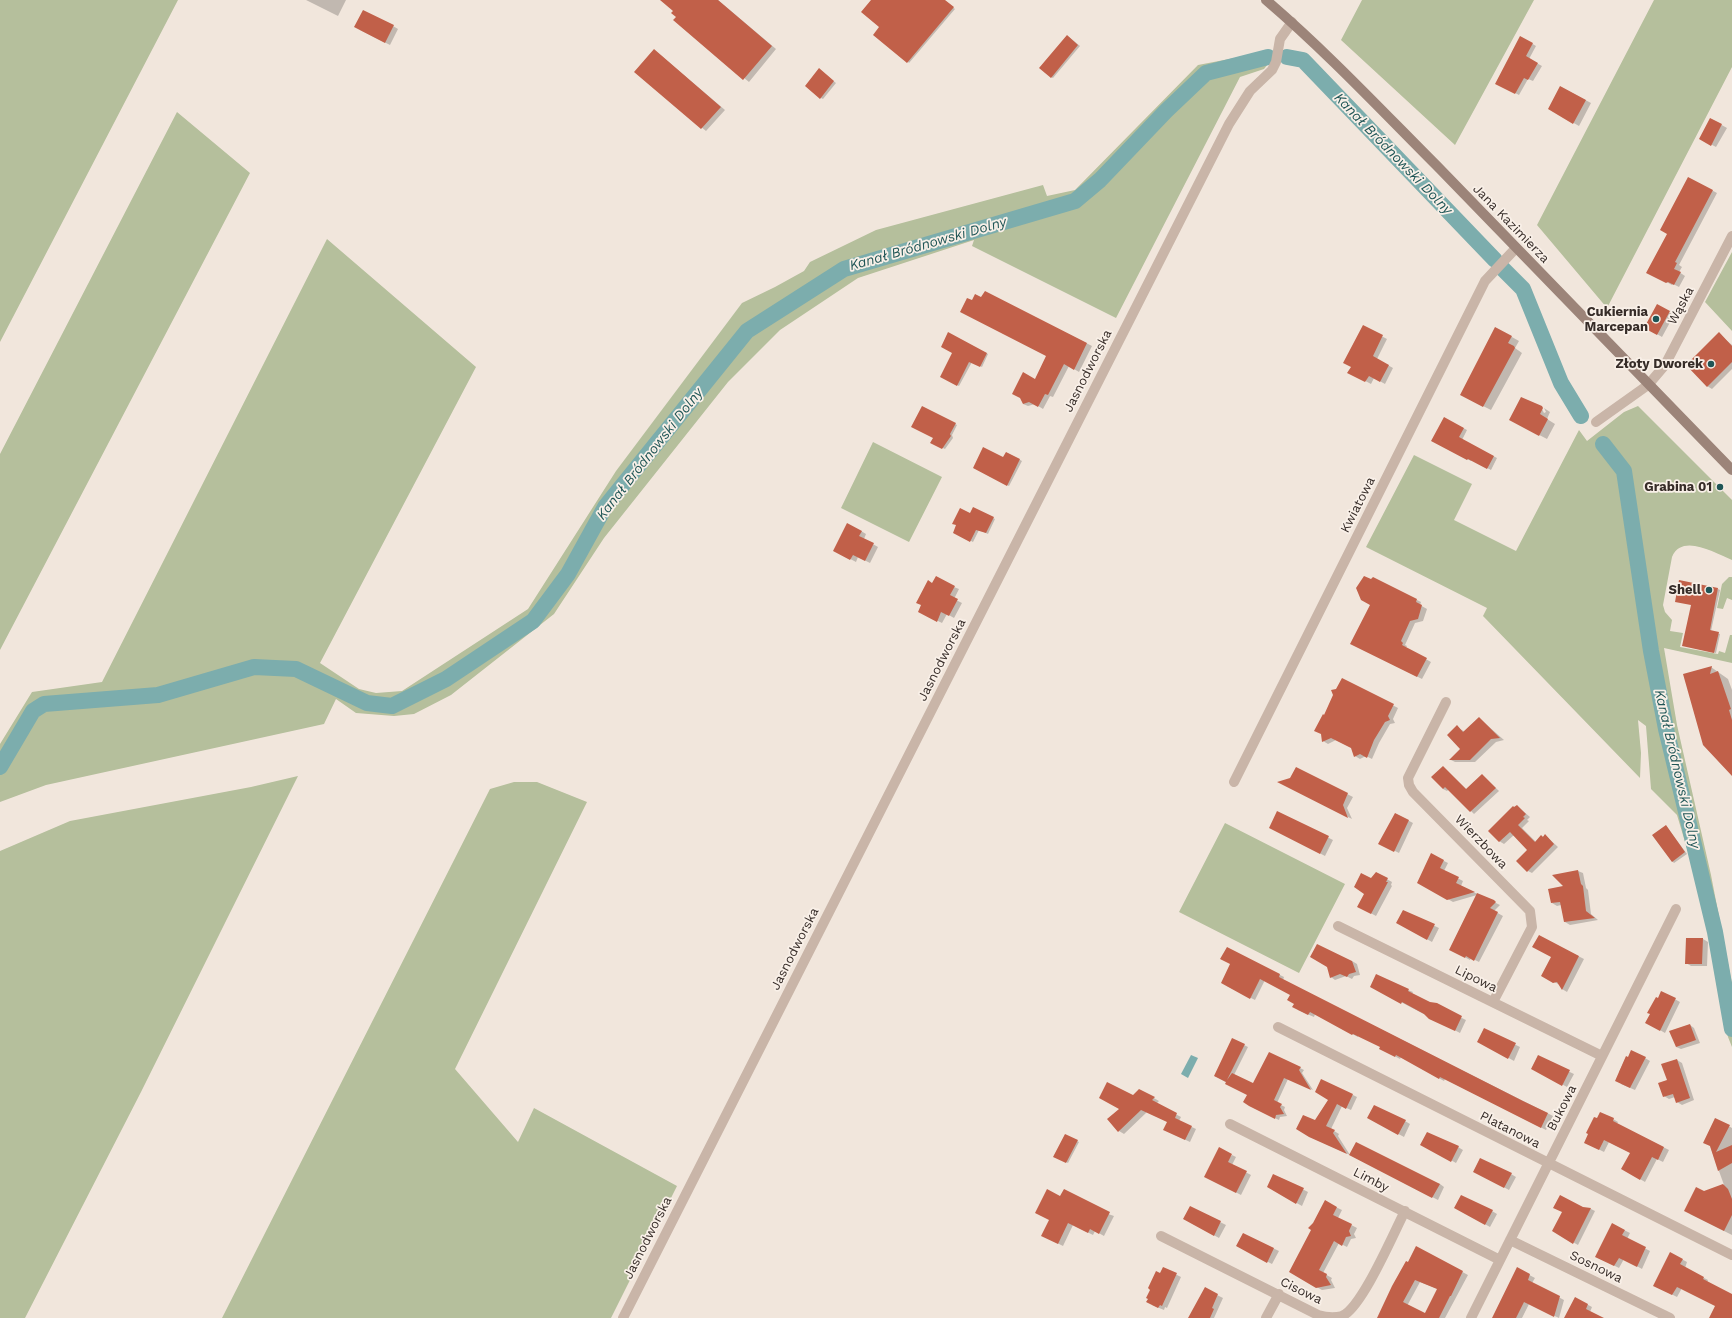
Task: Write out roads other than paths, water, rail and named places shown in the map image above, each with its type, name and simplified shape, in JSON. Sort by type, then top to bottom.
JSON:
[{"type":"main road","name":"Jana Kazimierza","points":[[1266,0],[1292,22],[1376,103],[1732,470]]},
{"type":"street","name":"Jasnodworska","points":[[623,1318],[1226,131],[1250,91],[1272,70],[1276,62],[1280,39],[1292,22]]},
{"type":"street","name":"Wąska","points":[[1648,385],[1664,365],[1732,236]]},
{"type":"street","name":"Kwiatowa","points":[[1234,782],[1485,280],[1516,248]]},
{"type":"street","points":[[1596,422],[1648,385]]},
{"type":"street","name":"Wierzbowa","points":[[1446,702],[1408,778],[1409,785],[1413,792],[1530,910],[1532,927],[1493,1002]]},
{"type":"street","name":"Bukowa","points":[[1471,1318],[1676,909]]},
{"type":"street","name":"Lipowa","points":[[1338,926],[1602,1056]]},
{"type":"street","name":"Platanowa","points":[[1278,1027],[1548,1164],[1732,1255]]},
{"type":"street","name":"Limby","points":[[1230,1124],[1500,1260]]},
{"type":"street","name":"Cisowa","points":[[1161,1236],[1328,1318],[1342,1316],[1352,1309],[1362,1296],[1405,1211]]},
{"type":"street","name":"Sosnowa","points":[[1510,1240],[1670,1318]]},
{"type":"street","points":[[1266,1318],[1278,1294]]},
{"type":"water","points":[[1191,1055],[1198,1058],[1188,1078],[1181,1074]]},
{"type":"waterway","name":"Kanał Bródnowski Dolny","points":[[0,767],[33,711],[44,704],[158,695],[254,667],[296,669],[367,703],[392,706],[446,679],[533,621],[568,574],[605,507],[747,331],[844,269],[1075,201],[1100,180],[1166,111],[1206,73],[1268,57]]},
{"type":"waterway","name":"Kanał Bródnowski Dolny","points":[[1287,57],[1303,60],[1495,260]]},
{"type":"waterway","name":"Kanał Bródnowski Dolny","points":[[1503,269],[1523,289],[1561,383],[1581,416]]},
{"type":"waterway","name":"Kanał Bródnowski Dolny","points":[[1603,444],[1624,471],[1651,651],[1666,729],[1715,932],[1732,1029]]},
{"type":"place","name":"Cukiernia Marcepan","points":[[1656,319]]},
{"type":"place","name":"Złoty Dworek","points":[[1711,364]]},
{"type":"place","name":"Grabina 01","points":[[1720,487]]},
{"type":"place","name":"Shell","points":[[1709,590]]}]
